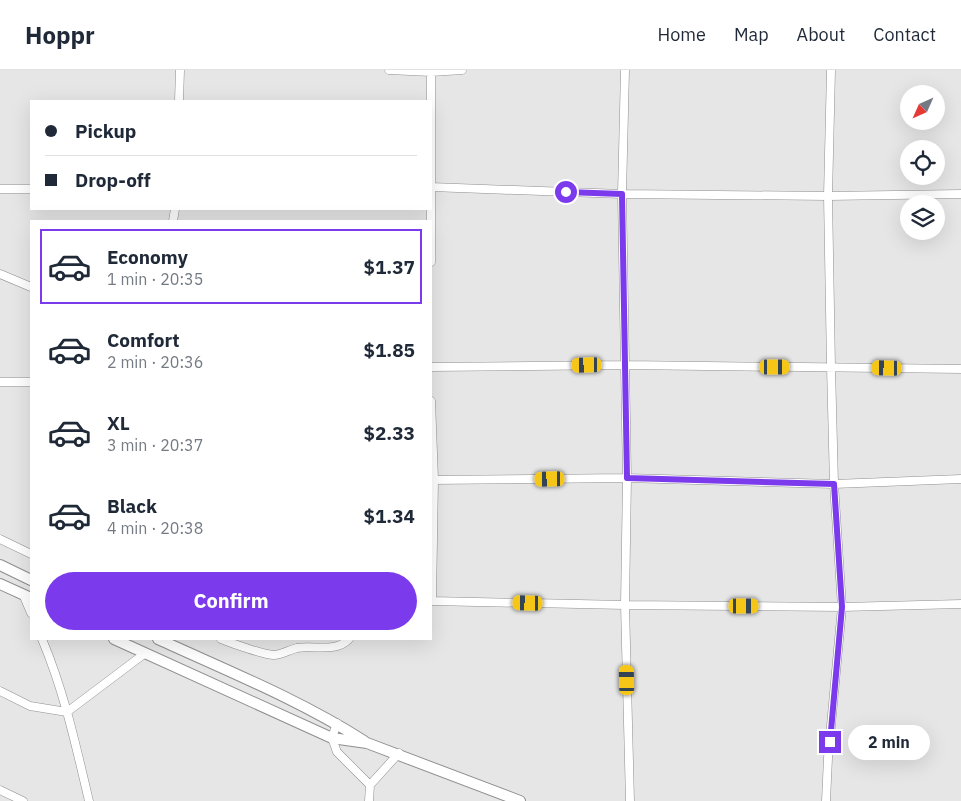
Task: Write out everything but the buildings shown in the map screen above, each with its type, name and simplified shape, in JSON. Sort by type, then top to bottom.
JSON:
[{"type":"main road","points":[[0,565],[30,580]]},
{"type":"main road","points":[[0,584],[27,596]]},
{"type":"main road","points":[[116,640],[332,738],[367,743],[399,753],[517,801]]},
{"type":"main road","points":[[160,640],[337,723],[367,743]]},
{"type":"street","points":[[179,100],[180,70]]},
{"type":"street","points":[[389,70],[462,70]]},
{"type":"street","points":[[625,70],[622,194],[627,478],[625,605],[630,801]]},
{"type":"street","points":[[826,801],[828,758],[842,607],[834,484],[831,367],[828,196],[831,70]]},
{"type":"street","points":[[431,71],[431,100]]},
{"type":"street","points":[[432,187],[622,194],[828,196],[961,194]]},
{"type":"street","points":[[0,189],[30,189]]},
{"type":"street","points":[[0,274],[30,287]]},
{"type":"street","points":[[432,367],[626,365],[961,369]]},
{"type":"street","points":[[0,382],[30,382]]},
{"type":"street","points":[[432,480],[627,478],[834,484],[961,479]]},
{"type":"street","points":[[0,539],[30,554]]},
{"type":"street","points":[[27,596],[30,609]]},
{"type":"street","points":[[432,600],[625,605],[842,607],[961,604]]},
{"type":"street","points":[[42,640],[53,664],[90,801]]},
{"type":"street","points":[[224,640],[273,655],[298,648],[333,647],[349,640]]},
{"type":"street","points":[[0,692],[30,706],[67,712],[144,654]]},
{"type":"street","points":[[337,723],[332,738],[337,752],[370,785]]},
{"type":"street","points":[[369,801],[370,785],[399,753]]},
{"type":"street","points":[[0,790],[24,801]]},
{"type":"route","points":[[566,192],[622,194],[627,478],[834,484],[842,607],[830,742]]}]
